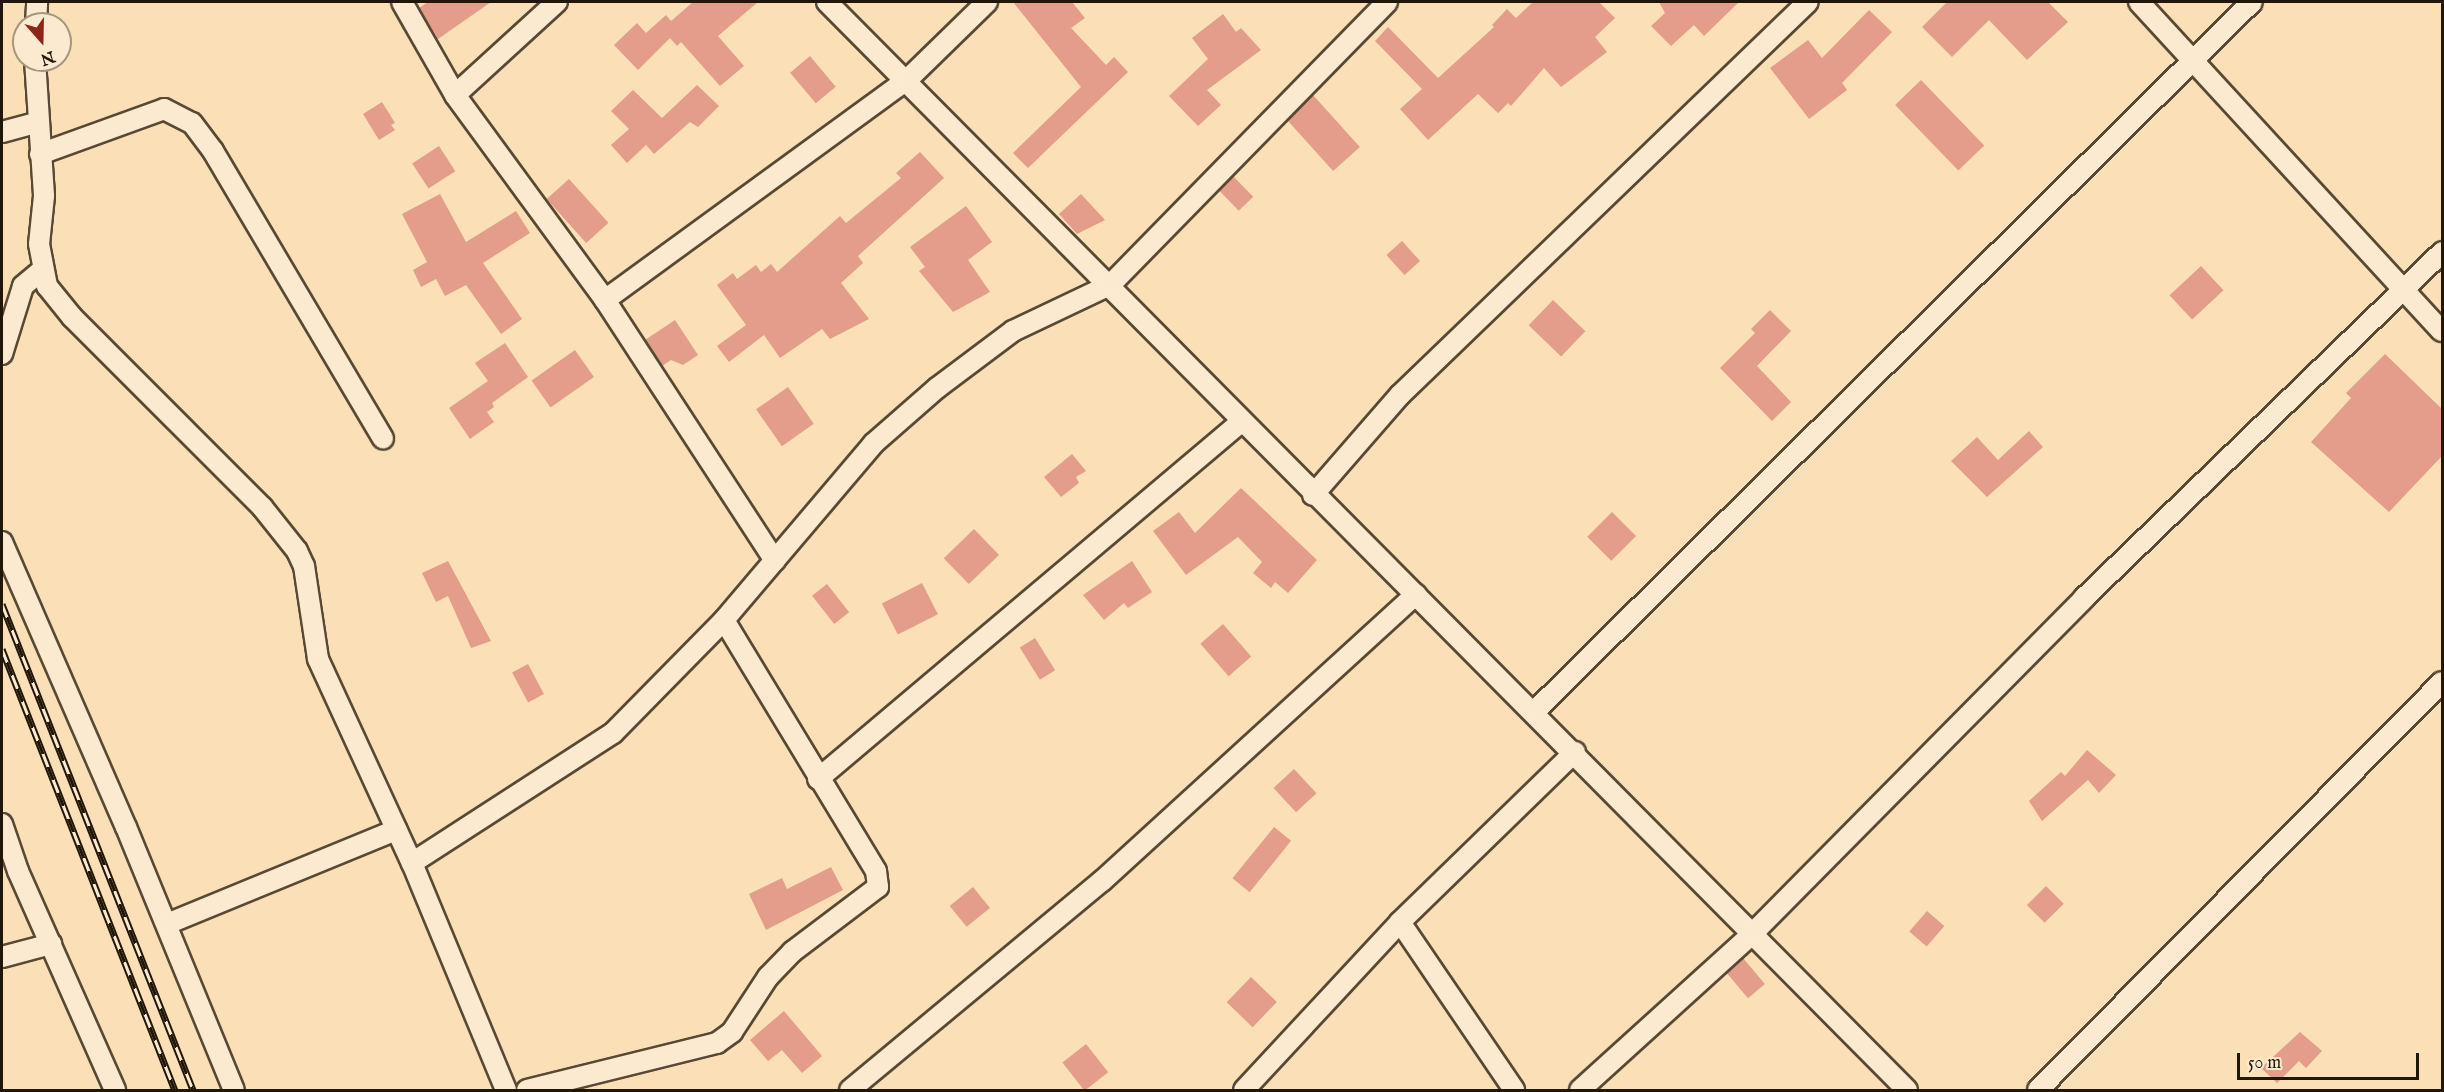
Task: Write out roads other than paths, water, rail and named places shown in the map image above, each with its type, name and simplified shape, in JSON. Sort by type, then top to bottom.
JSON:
[{"type":"street","points":[[402,2],[455,95],[605,300],[775,561]]},
{"type":"street","points":[[455,95],[557,2]]},
{"type":"street","points":[[827,2],[1110,285],[1313,495],[1535,711],[1907,1090]]},
{"type":"street","points":[[605,300],[907,80],[987,2]]},
{"type":"street","points":[[412,863],[613,733],[724,620],[873,444],[937,388],[1013,331],[1110,285],[1388,2]]},
{"type":"street","points":[[1313,495],[1408,387],[1808,2]]},
{"type":"street","points":[[2139,2],[2442,331]]},
{"type":"street","points":[[1535,711],[2192,58],[2252,2]]},
{"type":"street","points":[[35,72],[36,123],[40,154],[42,270],[47,286],[72,317],[262,507],[297,551],[304,566],[318,659],[412,863],[506,1090]]},
{"type":"street","points":[[40,154],[164,109],[192,123],[213,151],[382,440]]},
{"type":"street","points":[[2,132],[36,123]]},
{"type":"street","points":[[1580,1090],[1753,933],[2084,598],[2442,252]]},
{"type":"street","points":[[2,354],[23,286],[42,270]]},
{"type":"street","points":[[818,779],[1241,422]]},
{"type":"street","points":[[2,542],[167,924],[234,1090]]},
{"type":"street","points":[[850,1090],[1102,881],[1416,594]]},
{"type":"street","points":[[527,1090],[717,1043],[732,1032],[768,977],[792,952],[878,887],[876,871],[818,779],[724,620]]},
{"type":"street","points":[[2038,1090],[2442,682]]},
{"type":"street","points":[[1244,1090],[1400,922],[1575,752]]},
{"type":"street","points":[[2,824],[51,944],[115,1090]]},
{"type":"street","points":[[167,924],[396,830]]},
{"type":"street","points":[[1400,922],[1514,1090]]},
{"type":"street","points":[[2,957],[51,944]]},
{"type":"railway","points":[[2,604],[193,1090]]},
{"type":"railway","points":[[2,649],[175,1090]]}]
